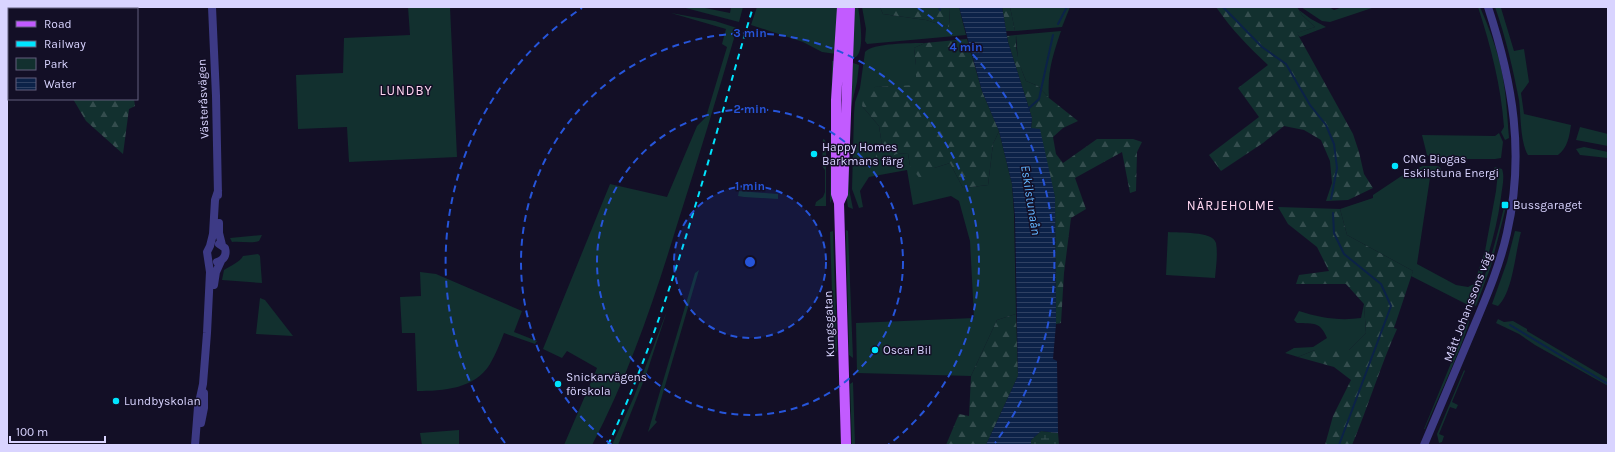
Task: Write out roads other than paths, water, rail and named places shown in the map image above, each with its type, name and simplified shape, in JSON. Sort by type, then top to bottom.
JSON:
[{"type":"main road","name":"Kungsgatan","points":[[842,7],[836,100],[836,194],[839,203],[846,445]]},
{"type":"main road","name":"Kungsgatan","points":[[839,203],[843,194],[850,7]]},
{"type":"street","name":"Västeråsvägen","points":[[212,7],[216,96],[219,233],[222,245]]},
{"type":"street","name":"Mått Johanssons väg","points":[[1424,445],[1488,292],[1502,253],[1510,212],[1515,164],[1514,120],[1505,64],[1488,7]]},
{"type":"street","name":"Västeråsvägen","points":[[210,246],[213,234],[215,200],[218,191]]},
{"type":"street","points":[[195,445],[207,333],[210,272],[207,252],[210,246],[217,243],[222,245],[226,252],[225,257],[221,261],[216,272],[211,318],[207,333]]},
{"type":"street","points":[[208,257],[213,262],[221,261]]},
{"type":"water","name":"Eskilstunaån","points":[[959,7],[1002,7],[1008,42],[1032,118],[1031,128],[1040,129],[1055,197],[1056,324],[1053,359],[1057,361],[1058,433],[1041,431],[1031,440],[1031,445],[986,445],[1018,376],[1015,217],[1012,184],[999,131],[982,91]]},
{"type":"waterway","points":[[1058,24],[1067,7]]},
{"type":"waterway","points":[[1223,7],[1262,47],[1286,64],[1310,105],[1326,125],[1334,144],[1337,168],[1331,199]]},
{"type":"waterway","points":[[1028,109],[1039,99],[1053,35]]},
{"type":"waterway","points":[[1333,213],[1334,233],[1344,254],[1381,284],[1391,306],[1339,445]]},
{"type":"waterway","points":[[1510,325],[1608,384]]},
{"type":"railway","points":[[608,445],[631,392],[671,284],[753,7]]},
{"type":"place","name":"Happy Homes Barkmans färg","points":[[814,154]]},
{"type":"place","name":"CNG Biogas Eskilstuna Energi","points":[[1395,166]]},
{"type":"place","name":"Bussgaraget","points":[[1505,205]]},
{"type":"place","name":"Oscar Bil","points":[[875,350]]},
{"type":"place","name":"Snickarvägens förskola","points":[[558,384]]},
{"type":"place","name":"Lundbyskolan","points":[[116,401]]},
{"type":"district","name":"LUNDBY","points":[[406,90]]},
{"type":"district","name":"NÄRJEHOLME","points":[[1231,205]]}]
